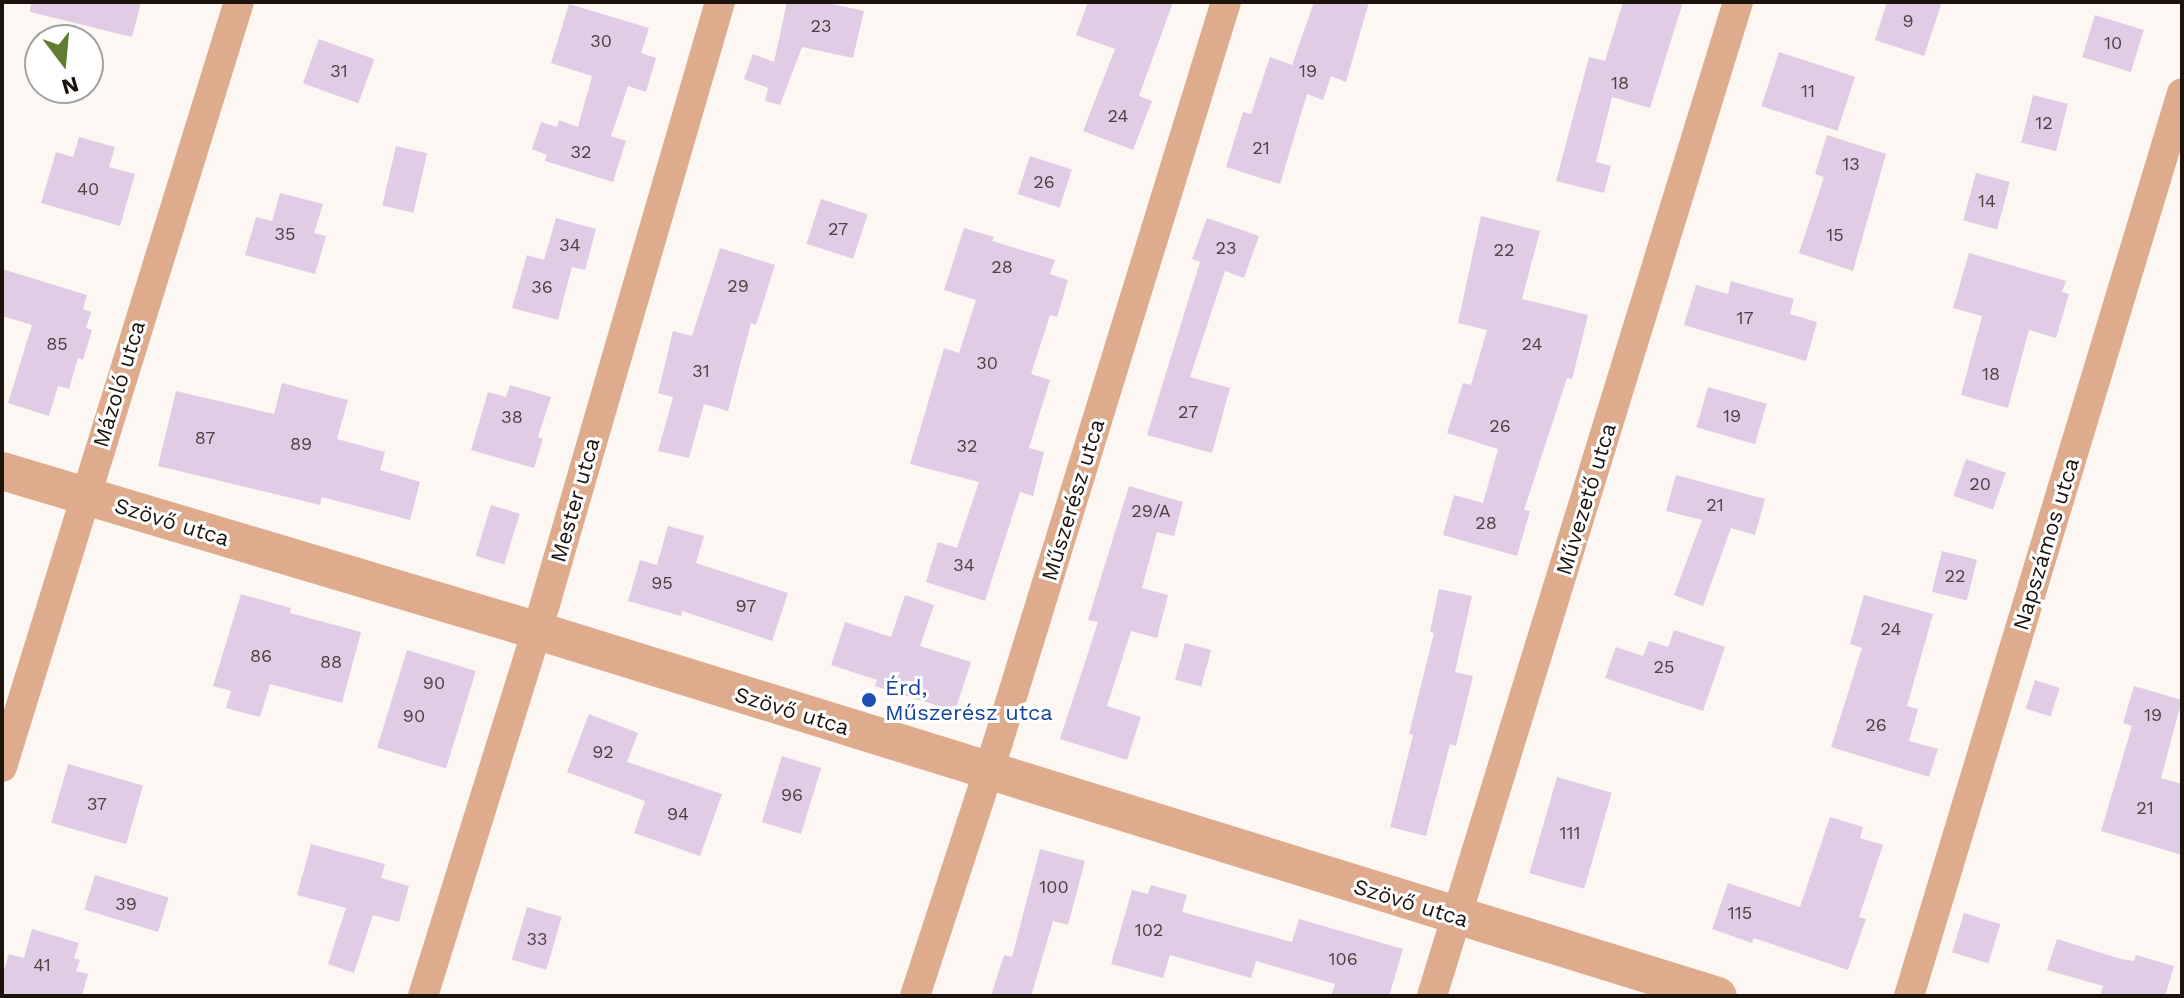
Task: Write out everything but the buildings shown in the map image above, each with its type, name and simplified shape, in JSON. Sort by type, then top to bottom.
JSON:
[{"type":"street","name":"Mázoló utca","points":[[2,767],[239,2]]},
{"type":"street","name":"Mester utca","points":[[423,996],[535,630],[720,2]]},
{"type":"street","name":"Műszerész utca","points":[[915,996],[988,773],[1226,2]]},
{"type":"street","name":"Művezető utca","points":[[1432,996],[1738,2]]},
{"type":"street","name":"Napszámos utca","points":[[1909,996],[2182,93]]},
{"type":"street","name":"Szövő utca","points":[[2,471],[535,630],[988,773],[1718,996]]},
{"type":"place","name":"Érd, Műszerész utca","points":[[869,700]]}]
